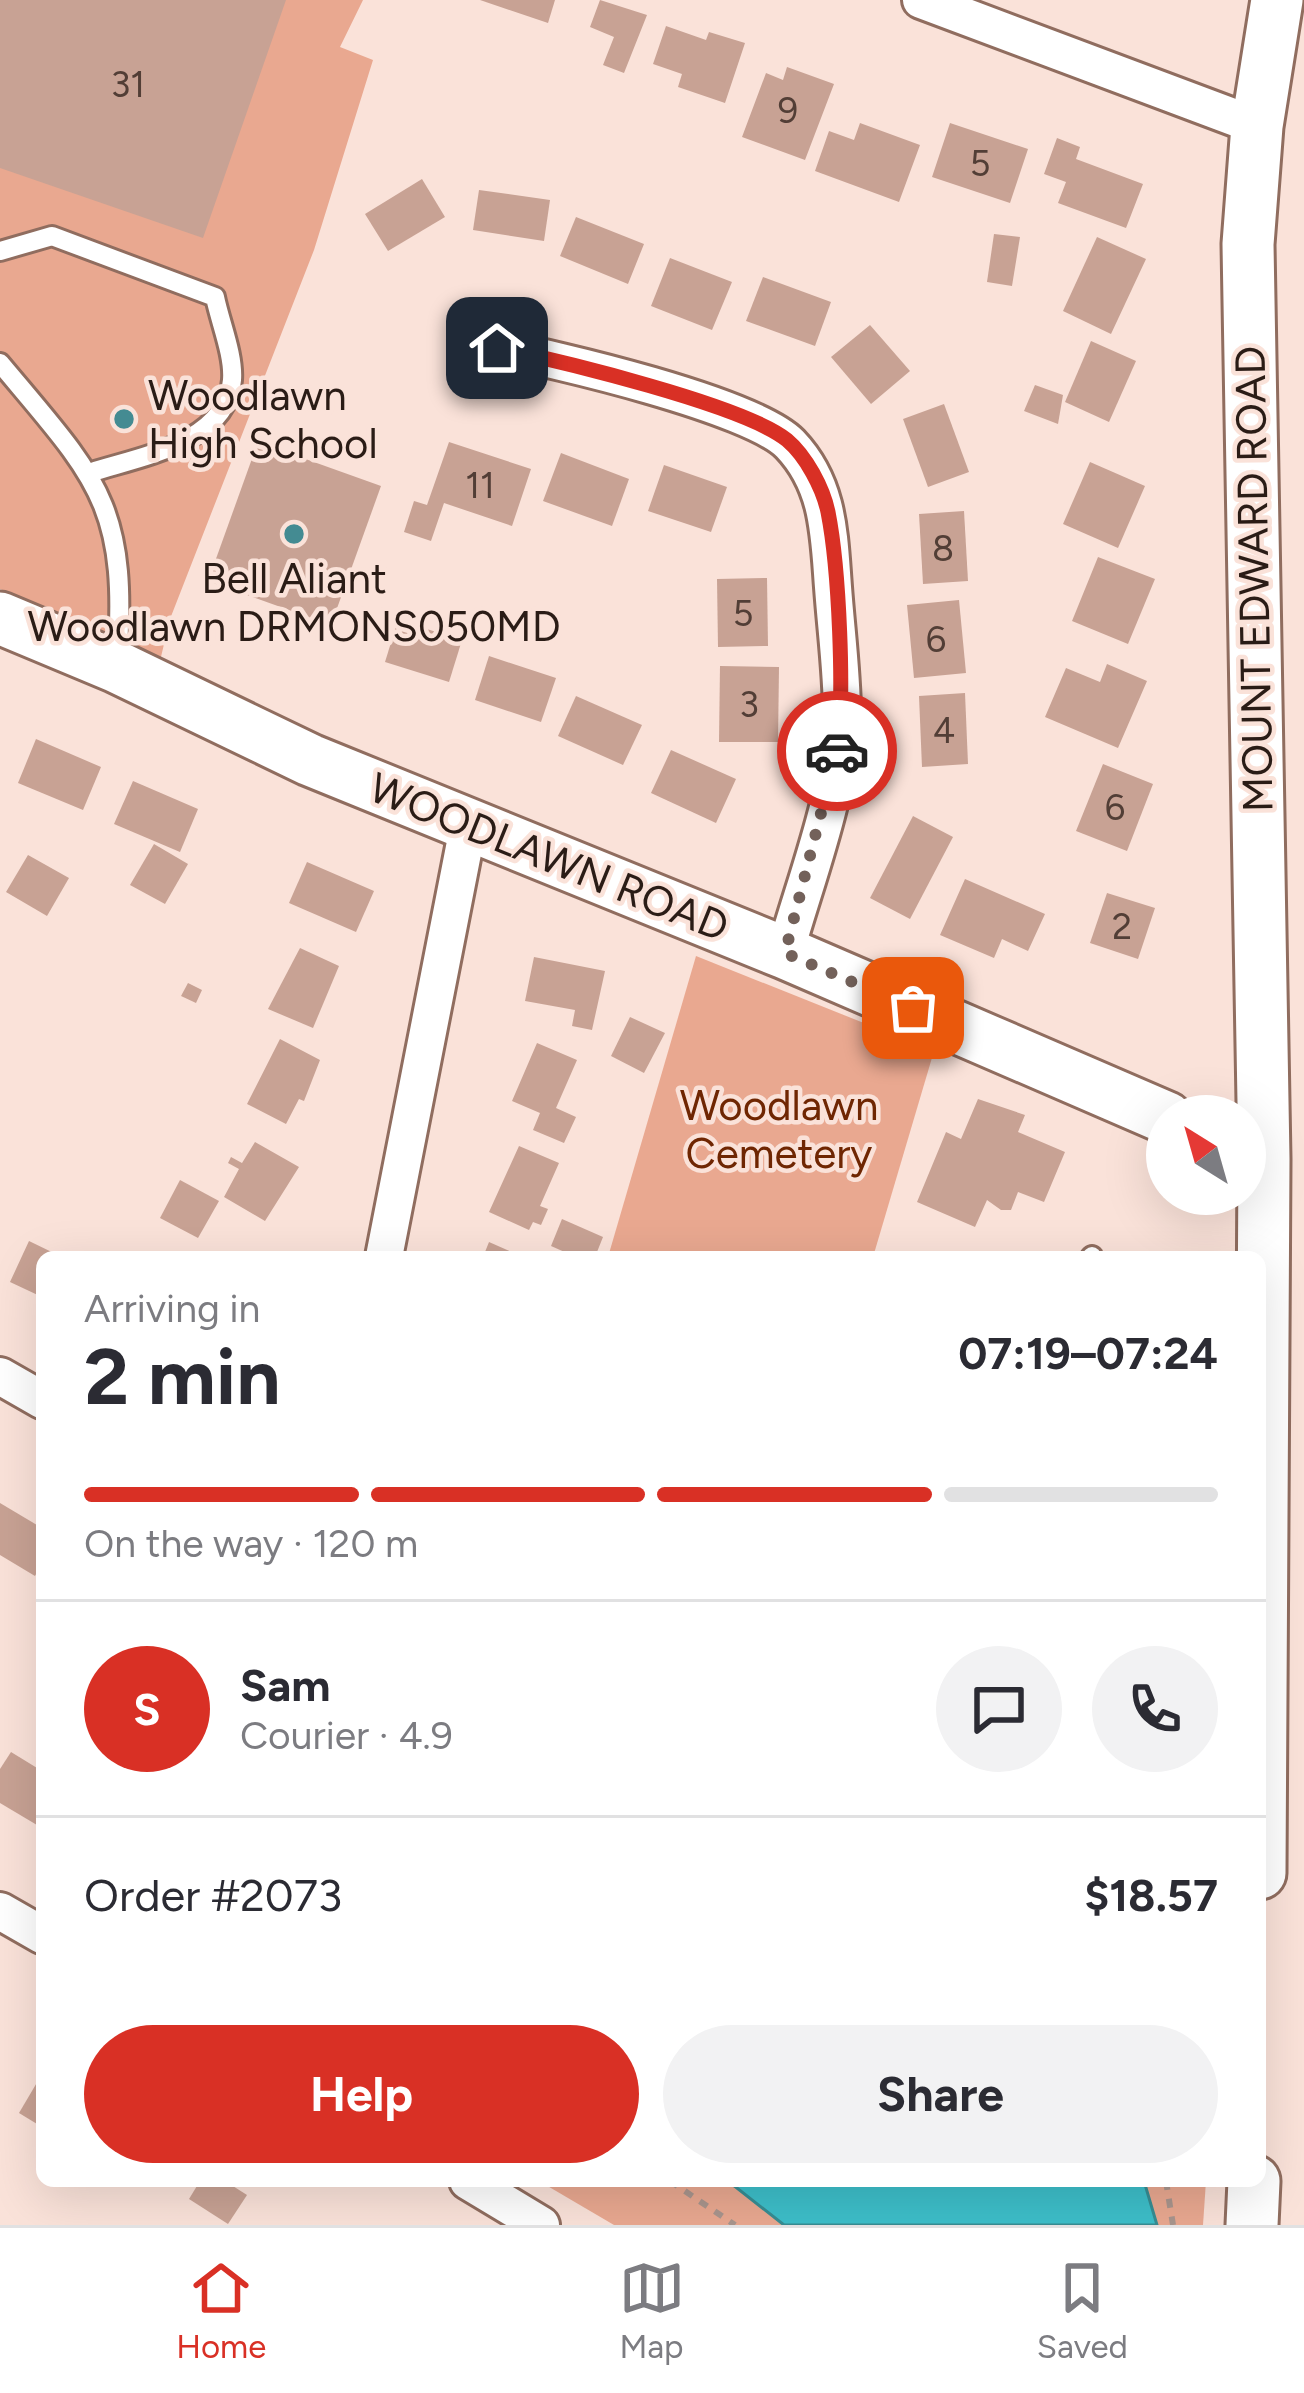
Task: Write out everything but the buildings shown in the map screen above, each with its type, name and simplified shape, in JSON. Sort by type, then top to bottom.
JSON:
[{"type":"street","points":[[921,0],[1257,126]]},
{"type":"street","name":"MOUNT EDWARD ROAD","points":[[1255,1095],[1248,244],[1257,126],[1276,0]]},
{"type":"street","points":[[497,348],[564,363],[750,422],[787,440],[814,476],[828,510],[842,716],[834,775],[785,953]]},
{"type":"street","name":"WOODLAWN ROAD","points":[[0,618],[117,667],[310,760],[785,953],[1146,1109]]},
{"type":"street","points":[[385,1251],[469,822]]},
{"type":"street","points":[[1257,1215],[1258,1251]]},
{"type":"street","points":[[0,1376],[36,1397]]},
{"type":"street","points":[[0,1911],[36,1932]]},
{"type":"street","points":[[479,2187],[542,2225]]},
{"type":"street","points":[[1252,2225],[1254,2187]]},
{"type":"lane","points":[[0,251],[52,236],[215,297],[232,376],[229,397],[212,420],[179,445],[92,472]]},
{"type":"lane","points":[[0,363],[92,472],[117,544],[117,667]]},
{"type":"path","points":[[679,2187],[734,2225]]},
{"type":"path","points":[[1167,2187],[1173,2225]]},
{"type":"green space","name":"Woodlawn High School","points":[[0,0],[363,0],[340,47],[373,60],[314,250],[170,619],[160,661],[0,589]]},
{"type":"green space","name":"Woodlawn Cemetery","points":[[696,956],[934,1051],[875,1251],[610,1251]]},
{"type":"green space","points":[[549,2187],[736,2187],[784,2225],[614,2225]]},
{"type":"green space","points":[[1146,2187],[1206,2187],[1203,2225],[1157,2225]]},
{"type":"water","points":[[736,2187],[1146,2187],[1157,2225],[784,2225]]},
{"type":"way so far","points":[[837,751],[785,953],[913,1008]]},
{"type":"place","name":"Woodlawn High School","points":[[124,419]]},
{"type":"place","name":"Bell Aliant Woodlawn DRMONS050MD","points":[[294,534]]},
{"type":"route","points":[[497,348],[700,404],[787,440],[814,476],[828,510],[842,716],[837,751]]}]
